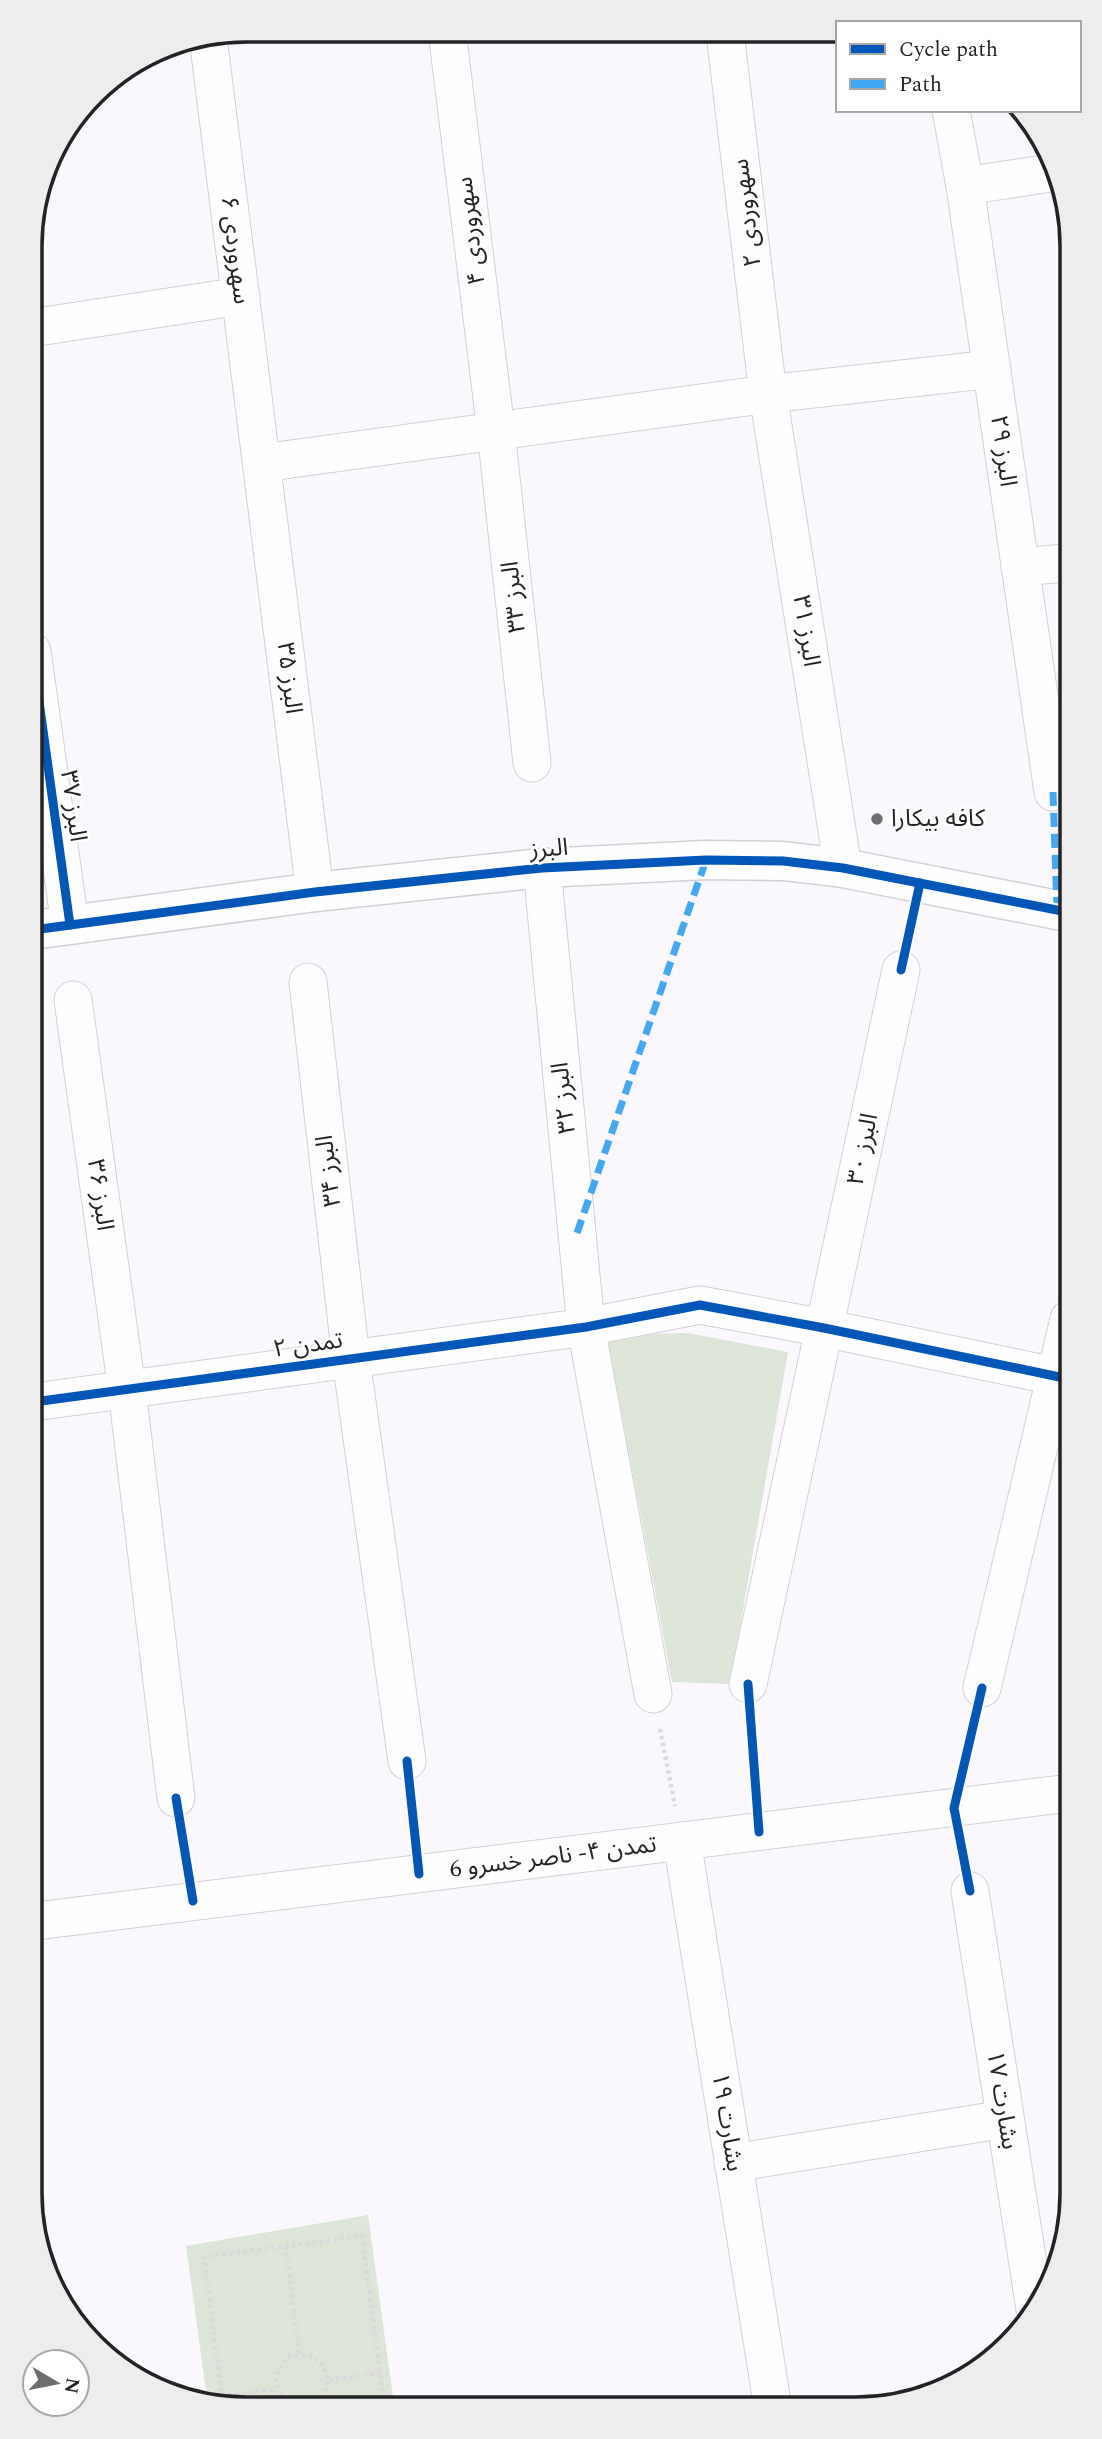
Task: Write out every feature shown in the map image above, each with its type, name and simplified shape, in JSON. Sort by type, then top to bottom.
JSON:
[{"type":"street","name":"سهروردی ۴","points":[[448,42],[496,431]]},
{"type":"street","name":"سهروردی ۲","points":[[725,42],[768,394]]},
{"type":"street","name":"سهروردی ۶","points":[[209,46],[262,463]]},
{"type":"street","name":"البرز ۲۹","points":[[951,112],[965,186],[1053,792]]},
{"type":"street","points":[[965,186],[1047,174]]},
{"type":"street","points":[[42,326],[240,296]]},
{"type":"street","points":[[262,463],[768,394],[992,369]]},
{"type":"street","name":"البرز ۳۱","points":[[768,394],[843,868]]},
{"type":"street","name":"البرز ۳۳","points":[[496,431],[532,763]]},
{"type":"street","name":"البرز ۳۵","points":[[262,463],[316,892]]},
{"type":"street","points":[[1020,567],[1060,564]]},
{"type":"street","name":"البرز ۳۷","points":[[42,723],[70,925]]},
{"type":"street","name":"البرز","points":[[42,929],[316,892],[541,869],[706,860],[783,861],[843,868],[1060,911]]},
{"type":"street","name":"البرز ۳۲","points":[[541,869],[586,1327],[653,1694]]},
{"type":"street","name":"البرز ۳۰","points":[[748,1684],[901,970]]},
{"type":"street","name":"البرز ۳۴","points":[[308,982],[351,1359],[407,1761]]},
{"type":"street","name":"البرز ۳۶","points":[[73,1000],[127,1390],[176,1798]]},
{"type":"street","name":"تمدن ۲","points":[[42,1401],[586,1327],[700,1305],[1060,1378]]},
{"type":"street","points":[[982,1688],[1060,1386]]},
{"type":"street","name":"تمدن ۴- ناصر خسرو 6","points":[[42,1920],[1060,1795]]},
{"type":"street","name":"بشارت ۱۹","points":[[682,1842],[771,2397]]},
{"type":"street","name":"بشارت ۱۷","points":[[970,1891],[1033,2295]]},
{"type":"street","points":[[733,2163],[1005,2119]]},
{"type":"path","points":[[653,1694],[682,1842]]},
{"type":"path","points":[[277,2389],[221,2395],[204,2257],[362,2236],[383,2397]]},
{"type":"path","points":[[286,2246],[299,2355]]},
{"type":"path","points":[[283,2397],[277,2389],[277,2371],[289,2356],[307,2354],[322,2363],[328,2380],[322,2397]]},
{"type":"path","points":[[328,2380],[380,2373]]},
{"type":"shaded area","points":[[688,1333],[788,1352],[730,1684],[672,1682],[607,1335]]},
{"type":"shaded area","points":[[368,2215],[393,2397],[246,2397],[206,2393],[186,2246]]},
{"type":"marked path","points":[[1053,792],[1057,910]]},
{"type":"marked path","points":[[577,1233],[706,860]]},
{"type":"cycle path","points":[[42,723],[70,925]]},
{"type":"cycle path","points":[[42,929],[315,892],[542,868],[706,860],[783,861],[843,868],[1060,911]]},
{"type":"cycle path","points":[[901,970],[920,883]]},
{"type":"cycle path","points":[[42,1401],[586,1327],[700,1305],[1060,1377]]},
{"type":"cycle path","points":[[748,1684],[759,1832]]},
{"type":"cycle path","points":[[970,1891],[954,1808],[982,1688]]},
{"type":"cycle path","points":[[407,1761],[419,1874]]},
{"type":"cycle path","points":[[176,1798],[193,1901]]},
{"type":"place","name":"کافه بیکارا","points":[[877,819]]}]
